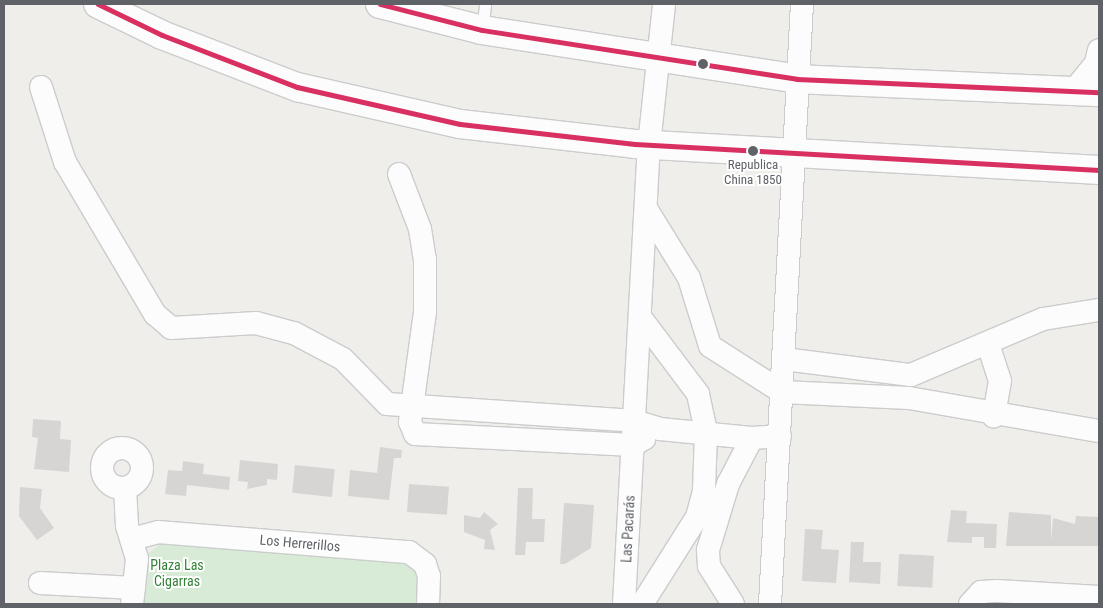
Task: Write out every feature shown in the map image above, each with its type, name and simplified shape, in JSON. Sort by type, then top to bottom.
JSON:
[{"type":"main road","points":[[98,4],[204,52],[348,101],[460,124],[650,145],[1099,170]]},
{"type":"main road","points":[[380,4],[483,17],[660,57],[797,78],[1087,90]]},
{"type":"street","name":"Las Pacarás","points":[[624,604],[650,145],[664,4]]},
{"type":"street","points":[[770,604],[780,470],[793,153],[802,4]]},
{"type":"street","points":[[1087,90],[1099,50]]},
{"type":"street","points":[[41,86],[64,162],[165,325],[186,331],[256,323],[294,333],[343,359],[387,404],[634,421],[660,429],[752,438],[780,436]]},
{"type":"street","points":[[399,174],[420,229],[425,268],[413,405],[415,434],[632,450],[660,429]]},
{"type":"street","points":[[646,210],[688,278],[710,346],[782,392],[909,398],[994,416],[1099,432]]},
{"type":"street","points":[[784,359],[911,375],[988,344],[1043,319],[1099,310]]},
{"type":"street","points":[[641,318],[698,394],[706,433],[704,490],[697,517],[642,604]]},
{"type":"street","points":[[988,344],[1000,381],[994,416]]},
{"type":"street","points":[[733,604],[709,566],[708,550],[728,484],[752,438]]},
{"type":"street","points":[[40,583],[133,596],[138,558],[132,539],[125,488]]},
{"type":"street","name":"Los Herrerillos","points":[[132,539],[158,532],[409,552],[425,564],[429,576],[428,604]]},
{"type":"street","points":[[972,600],[997,591],[1099,597]]},
{"type":"green space","name":"Plaza Las Cigarras","points":[[163,541],[405,559],[421,574],[419,604],[143,604],[148,554]]},
{"type":"building","points":[[33,419],[61,421],[60,439],[71,440],[69,472],[34,469],[38,438],[32,437]]},
{"type":"building","points":[[380,447],[402,450],[401,458],[394,458],[389,500],[348,496],[350,470],[377,473]]},
{"type":"building","points":[[240,460],[278,464],[277,480],[267,479],[267,485],[247,489],[248,482],[238,481]]},
{"type":"building","points":[[183,461],[204,464],[203,474],[230,477],[229,490],[187,485],[186,496],[165,494],[168,470],[182,471]]},
{"type":"building","points":[[295,465],[335,469],[332,497],[292,493]]},
{"type":"building","points":[[409,484],[449,487],[447,515],[407,512]]},
{"type":"building","points":[[20,487],[42,489],[40,508],[54,528],[37,540],[19,516]]},
{"type":"building","points":[[518,488],[533,488],[532,519],[545,519],[544,542],[526,542],[525,555],[515,555]]},
{"type":"building","points":[[564,503],[594,505],[591,548],[565,564],[560,564]]},
{"type":"building","points":[[951,510],[967,511],[966,523],[997,524],[996,548],[984,548],[984,537],[972,537],[972,543],[947,542]]},
{"type":"building","points":[[484,512],[498,524],[490,530],[495,550],[484,549],[485,540],[464,532],[464,515],[480,518]]},
{"type":"building","points":[[1009,512],[1051,515],[1051,541],[1053,518],[1075,524],[1076,516],[1099,517],[1099,546],[1006,546]]},
{"type":"building","points":[[805,529],[823,530],[821,549],[839,550],[836,583],[802,581]]},
{"type":"building","points":[[851,542],[864,542],[863,562],[881,562],[880,584],[849,582]]},
{"type":"building","points":[[899,554],[934,556],[932,588],[897,586]]},
{"type":"transit line","points":[[98,4],[162,35],[297,87],[460,124],[635,144],[1099,170]]},
{"type":"transit line","points":[[380,4],[482,30],[797,79],[1099,92]]},
{"type":"place","name":"Republica China 1850","points":[[753,151]]}]
